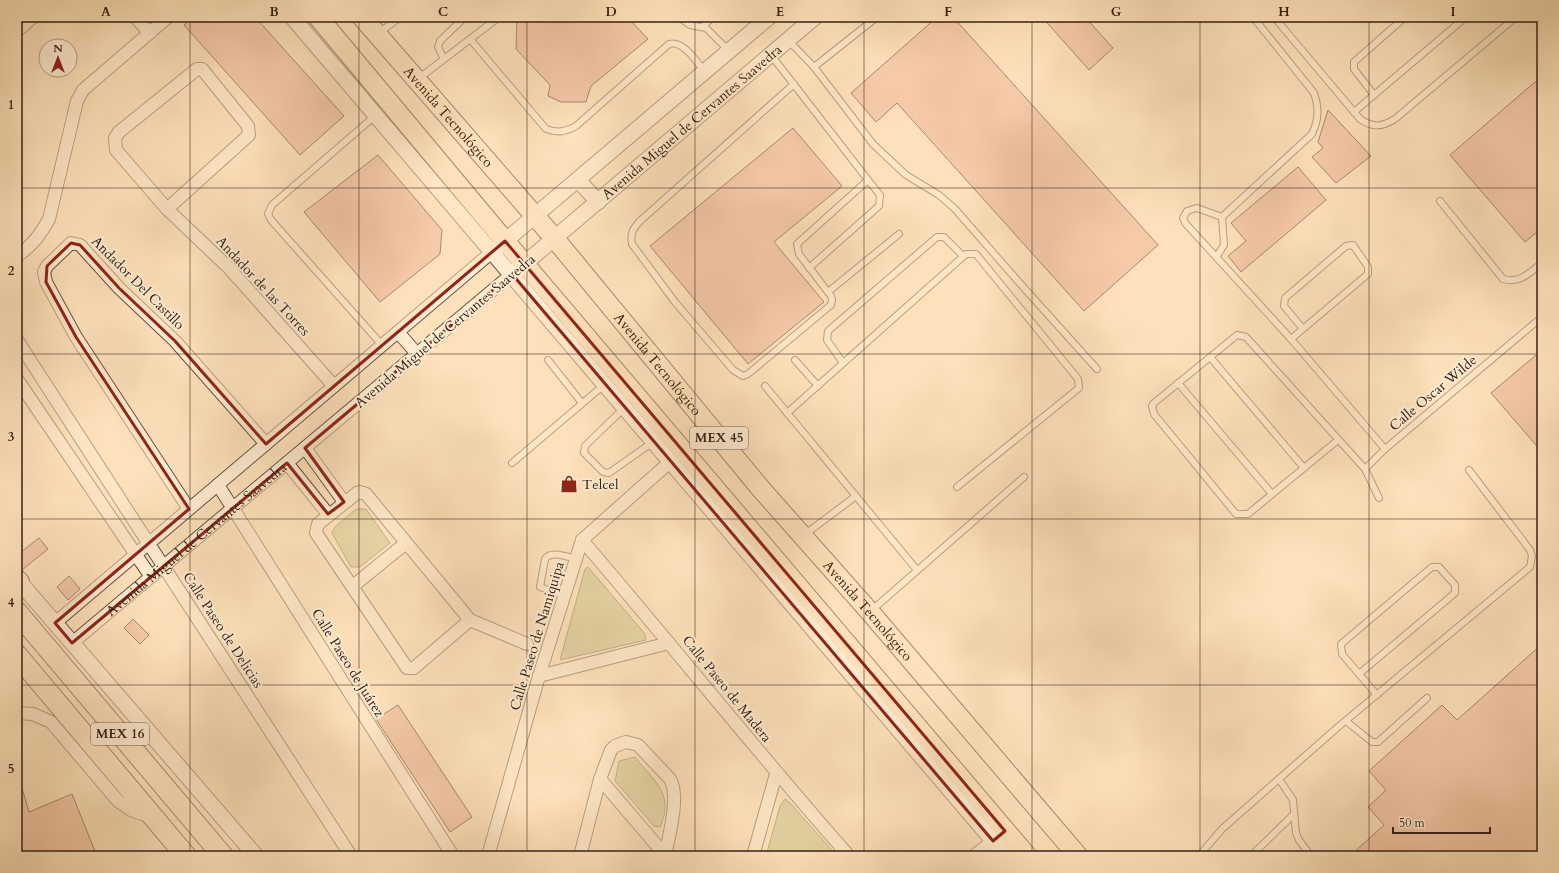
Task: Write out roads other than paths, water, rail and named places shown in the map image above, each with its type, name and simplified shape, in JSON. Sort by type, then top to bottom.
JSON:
[{"type":"highway","name":"MEX 16","points":[[17,612],[223,856]]},
{"type":"highway","name":"MEX 16","points":[[17,655],[186,856]]},
{"type":"main road","name":"MEX 45","points":[[318,17],[498,247],[999,836],[1027,856]]},
{"type":"main road","name":"Avenida Tecnológico","points":[[362,17],[554,240],[802,536],[870,612],[1078,856]]},
{"type":"street","points":[[17,31],[33,17]]},
{"type":"street","points":[[136,17],[150,33]]},
{"type":"street","points":[[17,256],[30,247],[41,234],[49,219],[77,100],[83,90],[168,17]]},
{"type":"street","points":[[292,17],[376,115],[498,247]]},
{"type":"street","name":"Avenida Miguel de Cervantes Saavedra","points":[[55,623],[769,17]]},
{"type":"street","name":"Avenida Miguel de Cervantes Saavedra","points":[[72,643],[554,240],[815,17]]},
{"type":"street","name":"Andador de las Torres","points":[[167,209],[249,135],[248,126],[202,69],[197,69],[119,132],[115,138],[115,144],[119,155],[167,209],[229,268],[334,386]]},
{"type":"street","points":[[578,180],[598,202]]},
{"type":"street","name":"Andador Del Castillo","points":[[189,509],[76,338],[46,282],[45,269],[68,245],[74,243],[80,245],[119,288],[175,341],[266,444]]},
{"type":"street","points":[[518,269],[606,384],[654,441],[999,836],[1006,856]]},
{"type":"street","points":[[398,332],[417,354]]},
{"type":"street","name":"Calle Paseo de Delicias","points":[[17,340],[351,856]]},
{"type":"street","points":[[17,379],[21,393],[151,577]]},
{"type":"street","points":[[305,448],[344,502]]},
{"type":"street","points":[[582,540],[671,461]]},
{"type":"street","points":[[287,463],[328,514]]},
{"type":"street","name":"Calle Paseo de Juárez","points":[[218,485],[453,856]]},
{"type":"street","points":[[470,620],[414,668],[407,668],[316,533],[318,524],[344,502],[360,492],[366,494],[470,620],[527,644]]},
{"type":"street","name":"Calle Paseo de Namiquipa","points":[[488,856],[539,676],[582,540]]},
{"type":"street","name":"Calle Paseo de Madera","points":[[582,540],[669,642],[776,774],[849,856]]},
{"type":"street","points":[[353,586],[406,543]]},
{"type":"street","points":[[18,580],[256,856]]},
{"type":"street","points":[[539,676],[669,642]]},
{"type":"street","points":[[17,712],[33,714],[51,722],[118,801],[131,810],[153,818]]},
{"type":"street","points":[[580,856],[600,779],[611,750],[615,746],[626,742],[638,745],[670,779],[675,791],[665,855]]},
{"type":"street","points":[[753,856],[776,774]]},
{"type":"street","points":[[600,779],[665,855]]},
{"type":"street","points":[[974,856],[999,836]]},
{"type":"lane","points":[[378,34],[400,17]]},
{"type":"lane","points":[[444,59],[438,47],[440,41],[465,17]]},
{"type":"lane","points":[[416,80],[499,17]]},
{"type":"lane","points":[[679,17],[690,25],[709,30],[729,51]]},
{"type":"lane","points":[[702,27],[713,17]]},
{"type":"lane","points":[[814,67],[877,17]]},
{"type":"lane","points":[[1222,217],[1312,134],[1317,123],[1318,104],[1314,93],[1253,17]]},
{"type":"lane","points":[[1274,17],[1354,112],[1369,125],[1385,125],[1395,119],[1516,17]]},
{"type":"lane","points":[[1374,95],[1354,69],[1354,62],[1405,17]]},
{"type":"lane","points":[[1354,112],[1466,17]]},
{"type":"lane","points":[[470,39],[546,129],[555,132],[566,131],[576,126],[669,44],[674,43],[681,45],[705,71]]},
{"type":"lane","points":[[788,40],[814,67],[873,144],[906,175],[939,195],[955,209],[1097,368]]},
{"type":"lane","points":[[771,55],[880,195],[879,206],[809,268]]},
{"type":"lane","points":[[794,84],[640,221],[633,229],[631,236],[632,244],[674,302],[739,374],[748,374],[829,307],[832,299],[799,254],[797,244],[868,180]]},
{"type":"lane","points":[[376,115],[272,205],[268,214],[271,220],[382,345]]},
{"type":"lane","points":[[1440,201],[1504,279],[1512,282],[1522,278],[1542,263]]},
{"type":"lane","points":[[1222,217],[1197,208],[1187,211],[1183,218],[1186,224],[1217,256],[1291,339],[1385,449]]},
{"type":"lane","points":[[1217,256],[1224,245],[1222,217]]},
{"type":"lane","points":[[828,292],[899,234]]},
{"type":"lane","points":[[843,363],[827,340],[828,331],[937,237],[944,237],[963,256]]},
{"type":"lane","points":[[1291,339],[1303,329],[1368,274],[1368,267],[1353,246],[1346,246],[1285,298],[1284,306],[1303,329]]},
{"type":"lane","points":[[787,413],[963,256],[970,253],[976,254],[1078,379],[1080,384],[1079,388],[957,487]]},
{"type":"lane","name":"Calle Oscar Wilde","points":[[1365,469],[1385,449],[1542,317]]},
{"type":"lane","points":[[1338,440],[1248,514],[1236,514],[1154,414],[1152,406],[1237,335],[1246,337],[1365,469],[1379,498]]},
{"type":"lane","points":[[1210,357],[1304,468]]},
{"type":"lane","points":[[548,360],[582,403]]},
{"type":"lane","points":[[794,360],[818,386]]},
{"type":"lane","points":[[1178,383],[1272,494]]},
{"type":"lane","points":[[512,463],[606,384]]},
{"type":"lane","points":[[765,386],[917,570]]},
{"type":"lane","points":[[626,407],[585,446],[584,453],[603,472],[609,473],[654,441]]},
{"type":"lane","points":[[1199,856],[1222,829],[1279,779],[1530,567],[1532,562],[1530,550],[1469,470]]},
{"type":"lane","points":[[870,612],[1024,477]]},
{"type":"lane","points":[[802,536],[856,496]]},
{"type":"lane","points":[[564,596],[540,587],[544,560],[547,556],[553,554],[576,559]]},
{"type":"lane","points":[[1360,674],[1455,593],[1455,584],[1439,567],[1432,567],[1341,644],[1342,654],[1377,695]]},
{"type":"lane","points":[[1346,721],[1375,743],[1381,740],[1427,698]]},
{"type":"lane","points":[[1279,779],[1291,795],[1296,833],[1299,840],[1311,856]]},
{"type":"lane","points":[[1251,856],[1294,814]]},
{"type":"place","name":"Telcel","points":[[569,484]]}]
